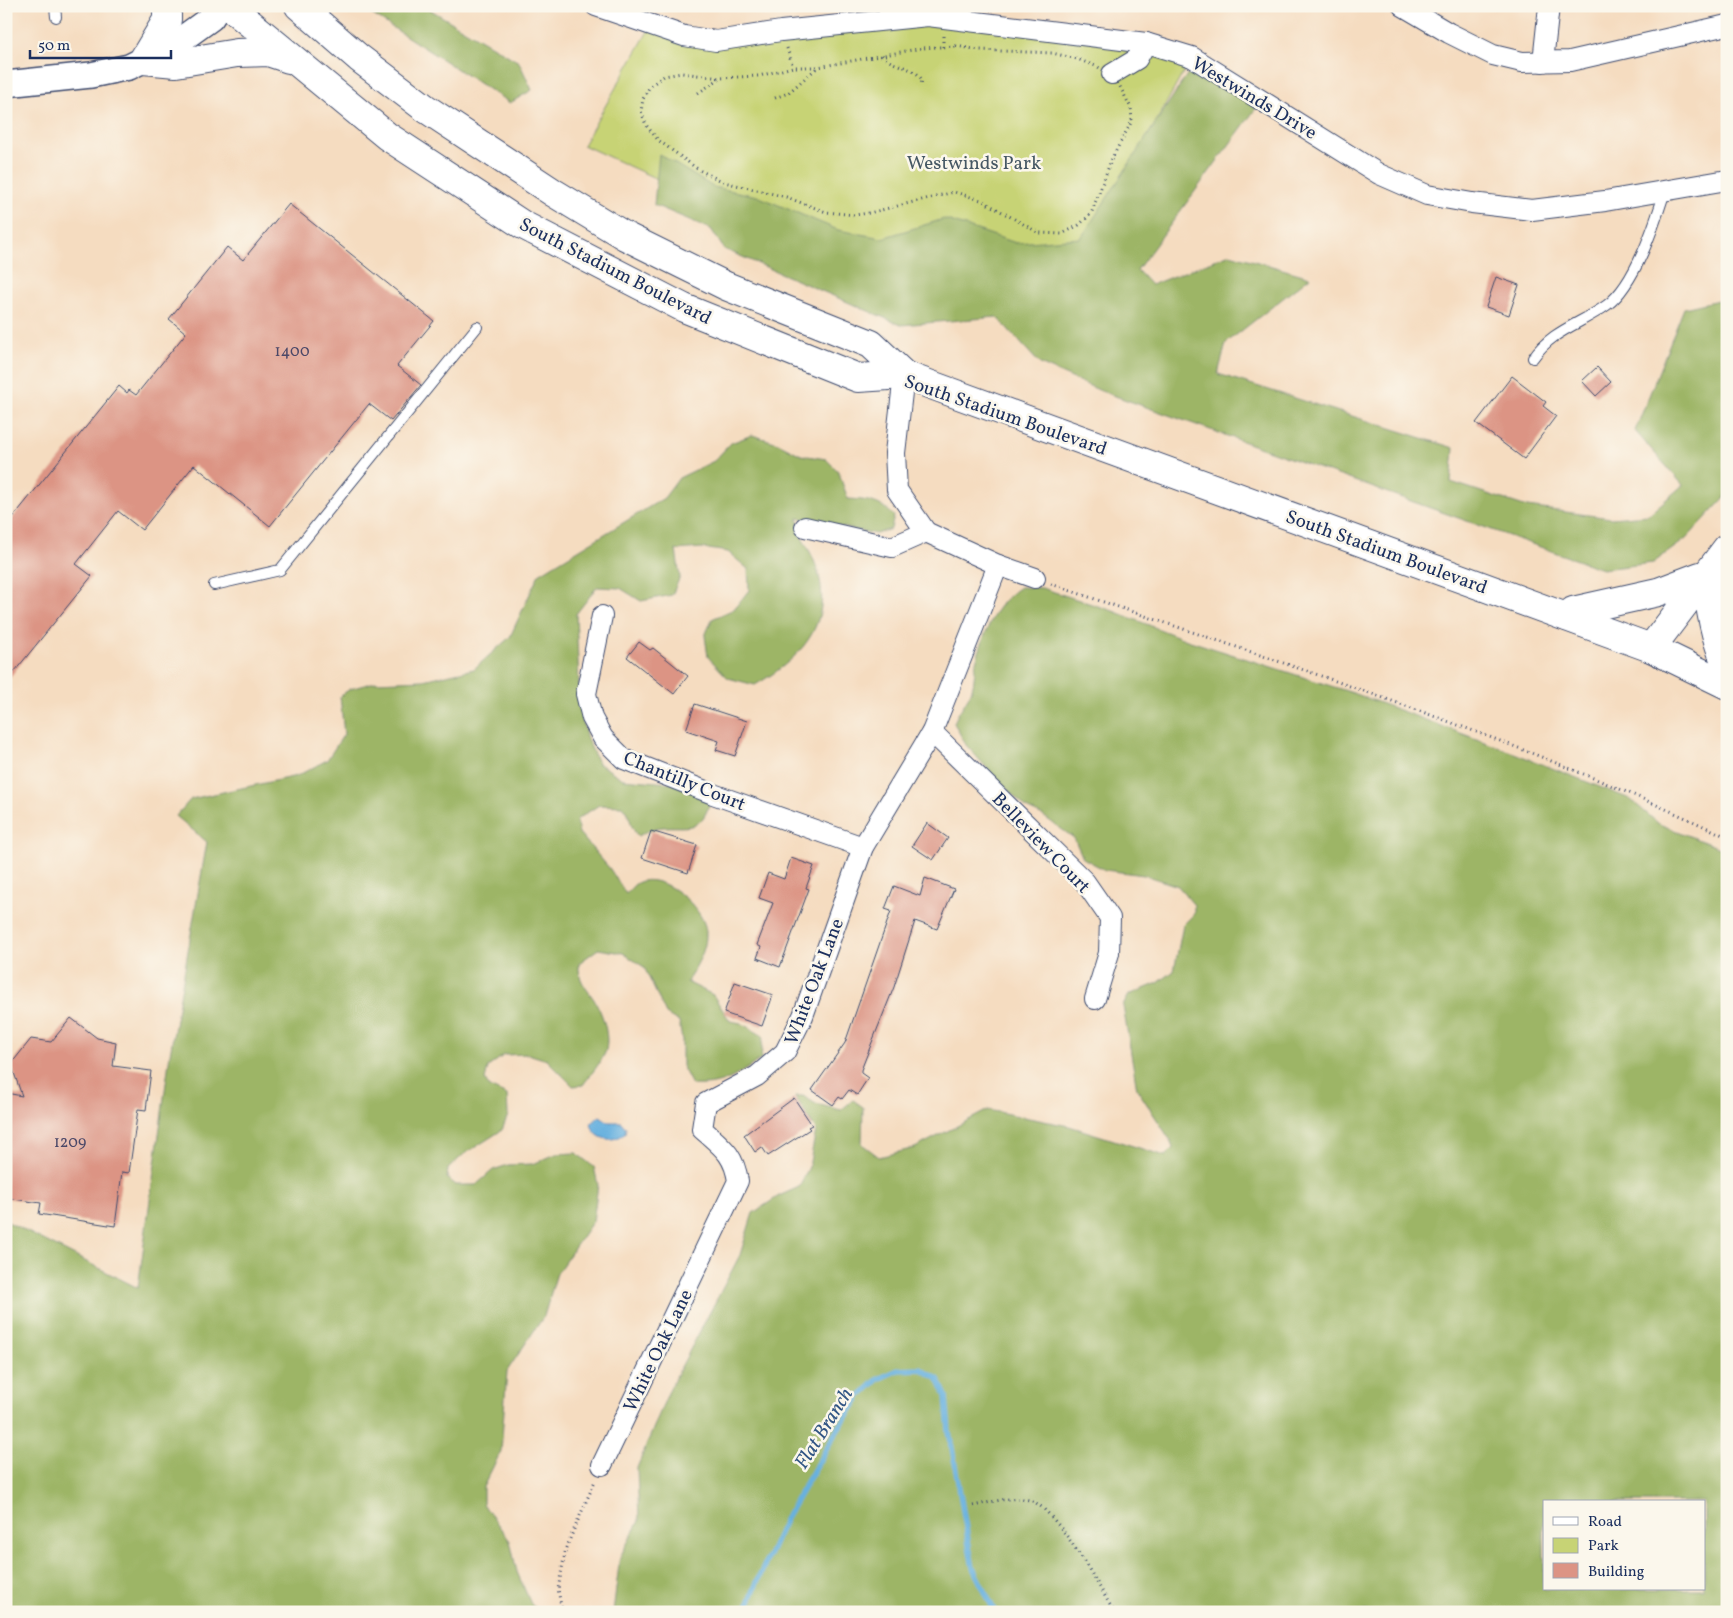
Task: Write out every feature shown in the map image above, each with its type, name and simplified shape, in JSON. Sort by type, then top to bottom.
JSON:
[{"type":"main road","points":[[167,6],[167,20],[143,60],[176,63],[237,53],[268,52],[291,59]]},
{"type":"main road","name":"South Stadium Boulevard","points":[[229,6],[291,59],[387,136],[524,225],[684,308],[858,378],[904,375],[1650,648],[1727,685]]},
{"type":"main road","points":[[299,6],[359,58],[424,108],[554,193],[625,236],[726,286],[871,344],[904,375]]},
{"type":"main road","points":[[1650,648],[1727,548]]},
{"type":"main road","points":[[1567,617],[1573,611],[1658,592],[1700,576],[1708,582],[1709,604],[1716,639],[1727,667]]},
{"type":"street","points":[[6,84],[91,75],[129,67],[175,44],[212,18],[219,6]]},
{"type":"street","name":"Westwinds Drive","points":[[596,6],[684,36],[716,41],[928,11],[1146,43],[1192,57],[1379,174],[1426,195],[1532,210],[1727,180]]},
{"type":"street","points":[[1403,6],[1449,33],[1494,55],[1522,62],[1570,61],[1727,25]]},
{"type":"street","points":[[1542,62],[1549,6]]},
{"type":"street","points":[[1112,74],[1137,59],[1146,43]]},
{"type":"street","points":[[904,375],[895,453],[897,490],[926,532],[1035,578]]},
{"type":"street","points":[[805,527],[892,547],[926,532]]},
{"type":"street","name":"White Oak Lane","points":[[602,1465],[738,1182],[736,1166],[729,1154],[702,1128],[706,1103],[757,1076],[785,1052],[803,1016],[863,847],[932,732],[998,564]]},
{"type":"street","name":"Chantilly Court","points":[[602,616],[586,694],[592,718],[603,738],[624,759],[713,794],[863,847]]},
{"type":"street","name":"Belleview Court","points":[[932,732],[1085,882],[1110,918],[1109,953],[1095,999]]},
{"type":"lane","points":[[1533,358],[1540,347],[1558,332],[1608,304],[1631,276],[1654,226],[1665,191]]},
{"type":"lane","points":[[214,585],[280,570],[477,327]]},
{"type":"path","points":[[956,46],[979,50],[1052,53],[1077,59],[1112,74],[1131,108],[1132,122],[1112,158],[1091,214],[1079,225],[1062,234],[1039,233],[981,200],[954,192],[855,215],[826,212],[786,197],[724,182],[699,170],[658,140],[646,125],[641,111],[643,99],[650,86],[664,76],[682,73],[720,78],[759,76],[793,67],[818,66],[882,54],[923,48],[956,46]]},
{"type":"path","points":[[882,54],[892,63],[917,72],[922,80],[921,86]]},
{"type":"path","points":[[775,98],[788,94],[818,66]]},
{"type":"path","points":[[698,93],[720,78]]},
{"type":"path","points":[[1035,578],[1562,764],[1642,797],[1727,837]]},
{"type":"path","points":[[562,1612],[558,1589],[566,1548],[602,1465]]},
{"type":"path","points":[[973,1506],[998,1500],[1031,1500],[1055,1520],[1091,1571],[1114,1612]]},
{"type":"green space","points":[[366,6],[424,6],[519,62],[532,90],[510,103],[367,11]]},
{"type":"green space","name":"Westwinds Park","points":[[928,16],[1192,57],[1043,325],[755,224],[583,145],[651,26],[684,36]]},
{"type":"green space","points":[[1192,67],[1257,107],[1137,270],[1151,285],[1230,254],[1310,277],[1226,343],[1218,374],[1454,448],[1451,482],[1527,507],[1611,518],[1648,515],[1683,485],[1635,431],[1684,308],[1727,298],[1727,495],[1686,539],[1653,563],[1602,569],[1101,391],[1040,364],[997,317],[901,325],[724,249],[711,229],[654,205],[659,154],[713,187],[757,196],[838,230],[882,238],[944,219],[1016,243],[1081,238]]},
{"type":"green space","points":[[752,435],[778,443],[801,455],[826,459],[838,471],[848,499],[867,501],[884,507],[894,516],[891,529],[876,534],[798,518],[801,535],[812,556],[819,578],[822,597],[819,616],[813,632],[803,647],[773,674],[755,685],[728,678],[708,657],[705,636],[712,619],[734,609],[749,590],[748,569],[728,552],[702,548],[676,550],[680,577],[672,595],[641,601],[620,588],[597,587],[576,614],[580,709],[586,736],[598,763],[623,779],[680,784],[710,802],[706,813],[696,824],[656,828],[638,836],[628,814],[622,806],[599,805],[576,820],[579,833],[610,869],[626,894],[637,883],[647,880],[658,882],[669,886],[680,894],[698,912],[704,922],[706,932],[705,946],[687,982],[713,995],[730,1021],[741,1023],[763,1036],[761,1059],[729,1079],[712,1084],[692,1085],[682,1066],[682,1040],[679,1022],[666,1014],[644,967],[623,953],[598,949],[579,963],[579,969],[582,982],[600,1010],[605,1024],[607,1047],[598,1065],[583,1085],[573,1086],[547,1060],[528,1054],[504,1055],[488,1067],[485,1080],[489,1087],[507,1095],[508,1115],[502,1130],[463,1155],[448,1169],[447,1178],[456,1185],[476,1185],[493,1170],[508,1165],[533,1164],[556,1154],[576,1153],[594,1167],[598,1185],[593,1221],[557,1273],[544,1316],[507,1371],[501,1451],[483,1487],[483,1504],[510,1541],[517,1572],[531,1604],[540,1612],[6,1612],[6,1221],[138,1288],[170,1054],[207,842],[176,816],[191,799],[297,776],[327,760],[344,734],[340,696],[350,689],[375,682],[423,680],[474,669],[510,637],[539,574],[664,498],[679,478],[714,461],[731,443]]},
{"type":"green space","points":[[1020,587],[1042,588],[1113,611],[1187,640],[1356,694],[1630,799],[1659,824],[1727,851],[1727,1612],[613,1612],[620,1557],[639,1521],[637,1468],[670,1388],[740,1255],[753,1213],[779,1196],[799,1187],[809,1167],[816,1130],[795,1096],[803,1096],[816,1104],[841,1110],[853,1100],[863,1107],[862,1144],[879,1157],[915,1148],[988,1110],[1069,1126],[1165,1156],[1173,1148],[1169,1138],[1137,1089],[1123,1006],[1129,995],[1158,983],[1174,971],[1183,925],[1194,914],[1194,905],[1178,886],[1144,875],[1105,870],[1083,858],[1074,838],[1043,816],[1026,808],[966,745],[954,723],[972,689],[976,662],[987,630],[1003,602]]},
{"type":"water","points":[[600,1116],[609,1122],[621,1122],[626,1128],[625,1133],[610,1139],[600,1137],[593,1129],[591,1123]]},
{"type":"building","points":[[289,204],[434,321],[397,366],[421,385],[391,421],[369,404],[270,526],[194,465],[142,530],[118,511],[76,564],[92,576],[6,682],[6,526],[119,386],[127,393],[129,390],[136,395],[186,333],[169,319],[227,247],[243,260]]},
{"type":"building","points":[[1496,277],[1519,285],[1509,315],[1486,307]]},
{"type":"building","points":[[1597,367],[1611,382],[1596,396],[1582,381]]},
{"type":"building","points":[[1512,376],[1546,402],[1543,406],[1556,416],[1524,459],[1476,423]]},
{"type":"building","points":[[639,642],[650,650],[653,648],[688,676],[674,694],[627,657]]},
{"type":"building","points":[[695,704],[747,721],[735,756],[716,750],[719,741],[686,730]]},
{"type":"building","points":[[927,823],[948,838],[933,860],[912,846]]},
{"type":"building","points":[[651,831],[697,845],[688,873],[642,858]]},
{"type":"building","points":[[791,858],[814,866],[806,888],[809,889],[780,967],[757,958],[761,947],[757,945],[773,903],[759,898],[768,873],[784,879]]},
{"type":"building","points":[[925,878],[954,889],[937,929],[915,921],[894,987],[861,1070],[861,1073],[868,1078],[857,1095],[849,1090],[842,1099],[839,1097],[833,1105],[812,1090],[845,1043],[891,911],[885,909],[894,886],[920,896]]},
{"type":"building","points":[[735,982],[773,995],[762,1026],[724,1013]]},
{"type":"building","points":[[71,1018],[97,1038],[116,1042],[113,1066],[151,1071],[146,1110],[138,1109],[129,1173],[122,1172],[115,1226],[39,1214],[41,1203],[6,1198],[6,1093],[22,1096],[11,1064],[31,1039],[51,1042]]},
{"type":"building","points":[[794,1098],[812,1125],[808,1127],[810,1129],[768,1156],[762,1147],[755,1152],[744,1135]]},
{"type":"waterway","name":"Flat Branch","points":[[746,1612],[757,1582],[786,1518],[836,1432],[860,1396],[878,1379],[898,1370],[921,1369],[938,1379],[946,1396],[949,1431],[973,1568],[995,1612]]}]
